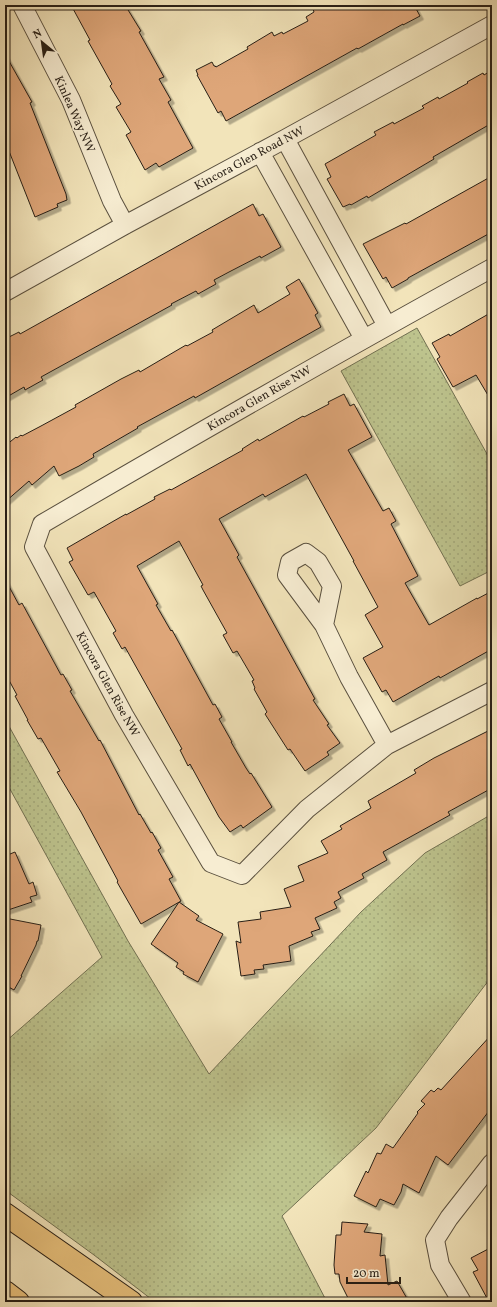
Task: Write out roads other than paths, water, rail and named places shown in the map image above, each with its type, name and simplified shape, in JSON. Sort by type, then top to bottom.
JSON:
[{"type":"main road","points":[[5,1214],[131,1302]]},
{"type":"main road","points":[[5,1224],[43,1240]]},
{"type":"main road","points":[[5,1292],[18,1302]]},
{"type":"street","name":"Kinlea Way NW","points":[[22,5],[71,100],[112,201],[125,225]]},
{"type":"street","name":"Kincora Glen Road NW","points":[[5,292],[492,25]]},
{"type":"street","points":[[285,139],[387,326]]},
{"type":"street","points":[[260,152],[364,339]]},
{"type":"street","name":"Kincora Glen Rise NW","points":[[492,268],[237,410],[42,524],[34,547],[124,715],[211,863],[242,875],[307,809],[387,745],[492,691]]},
{"type":"street","points":[[324,625],[349,677],[387,745]]},
{"type":"street","points":[[462,1302],[440,1265],[435,1240],[449,1218],[492,1163]]}]
